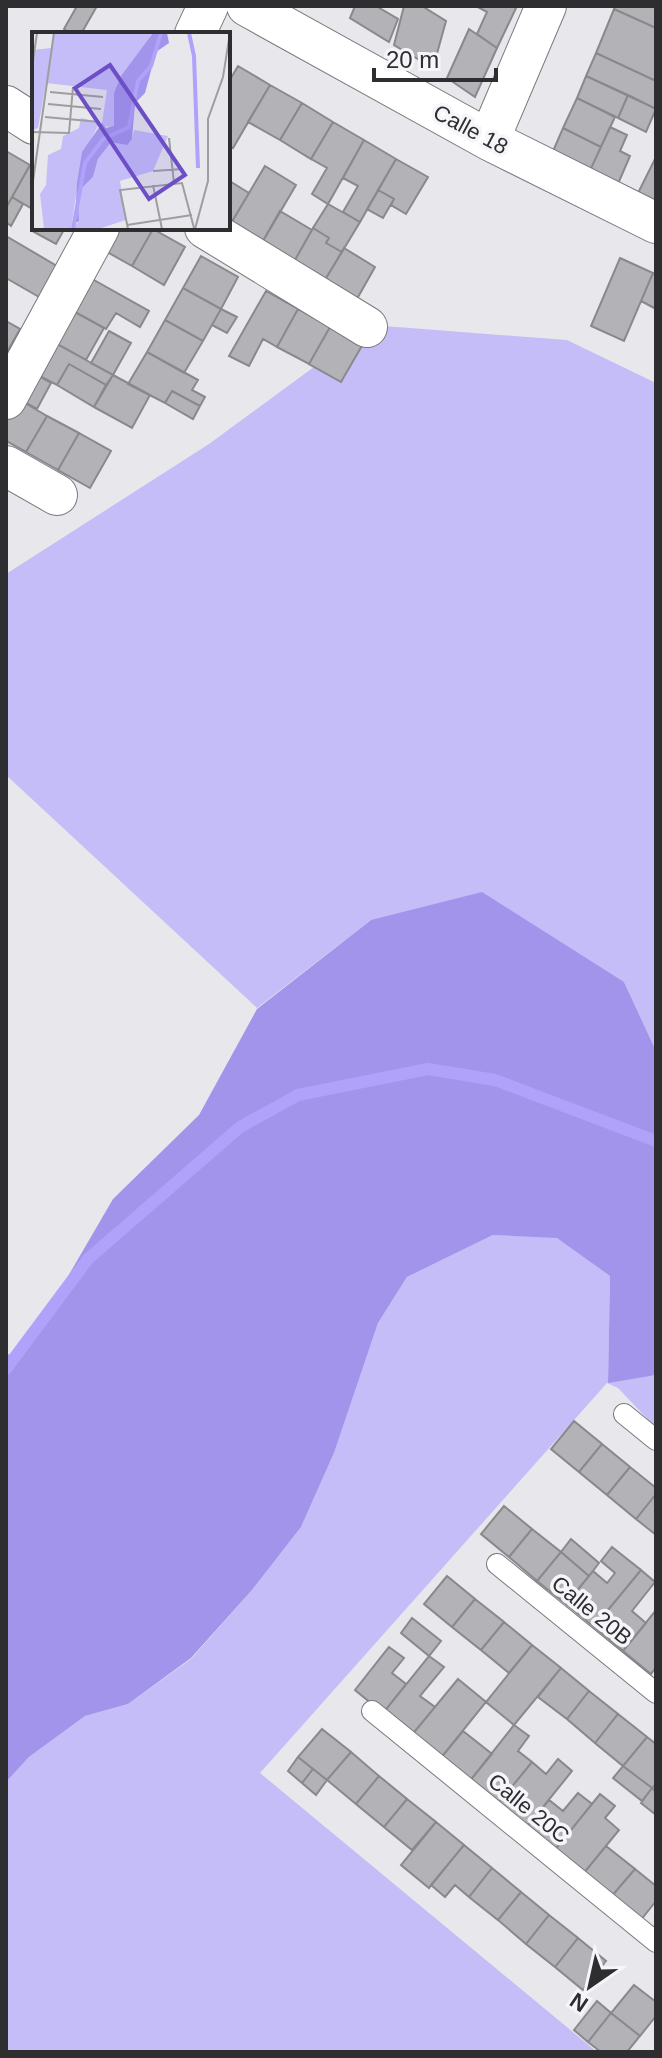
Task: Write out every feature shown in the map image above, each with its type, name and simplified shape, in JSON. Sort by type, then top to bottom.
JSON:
[{"type":"street","points":[[196,32],[208,6]]},
{"type":"street","name":"Calle 18","points":[[247,6],[489,140],[656,223]]},
{"type":"street","points":[[489,140],[546,6]]},
{"type":"street","points":[[6,106],[32,123]]},
{"type":"street","points":[[6,399],[98,230]]},
{"type":"street","points":[[208,230],[367,327]]},
{"type":"street","points":[[6,466],[57,495]]},
{"type":"lane","points":[[624,1414],[656,1440]]},
{"type":"lane","name":"Calle 20B","points":[[497,1564],[656,1693]]},
{"type":"lane","name":"Calle 20C","points":[[372,1711],[656,1942]]},
{"type":"shaded area","points":[[371,325],[567,340],[656,383],[656,1051],[624,982],[371,920],[257,1008],[6,775],[6,574],[209,444]]},
{"type":"shaded area","points":[[482,892],[624,982],[656,1051],[656,1375],[608,1383],[610,1276],[557,1238],[493,1235],[407,1277],[378,1323],[334,1453],[301,1527],[252,1590],[191,1658],[128,1704],[85,1716],[29,1757],[6,1782],[6,1354],[21,1357],[113,1199],[199,1115],[257,1009],[371,920]]},
{"type":"shaded area","points":[[493,1235],[557,1237],[610,1276],[608,1382],[656,1375],[656,1428],[618,1388],[607,1383],[260,1773],[597,2052],[6,2052],[6,1782],[29,1757],[85,1716],[128,1704],[191,1659],[252,1590],[301,1527],[334,1453],[378,1323],[407,1277]]},
{"type":"building","points":[[77,6],[97,6],[82,32],[64,29]]},
{"type":"building","points":[[355,6],[376,6],[398,19],[389,42],[350,18]]},
{"type":"building","points":[[404,6],[422,6],[446,21],[433,68],[394,45]]},
{"type":"building","points":[[476,6],[517,6],[497,48],[477,34],[487,12]]},
{"type":"building","points":[[615,6],[656,6],[656,28],[614,9]]},
{"type":"building","points":[[614,9],[656,28],[656,81],[596,53]]},
{"type":"building","points":[[469,29],[497,48],[475,97],[447,78]]},
{"type":"building","points":[[596,53],[656,81],[656,109],[586,76]]},
{"type":"building","points":[[238,66],[270,85],[233,148],[230,146],[230,80]]},
{"type":"building","points":[[586,76],[628,95],[618,118],[577,98]]},
{"type":"building","points":[[270,85],[302,103],[280,140],[248,122]]},
{"type":"building","points":[[628,95],[656,109],[646,132],[618,118]]},
{"type":"building","points":[[577,98],[615,117],[601,147],[563,128]]},
{"type":"building","points":[[302,103],[333,122],[311,159],[280,140]]},
{"type":"building","points":[[333,122],[364,140],[328,204],[312,194],[327,168],[311,159]]},
{"type":"building","points":[[610,127],[627,135],[620,151],[630,156],[615,191],[587,177]]},
{"type":"building","points":[[563,128],[601,147],[587,177],[550,158]]},
{"type":"building","points":[[364,140],[396,159],[360,222],[343,212],[358,186],[343,178]]},
{"type":"building","points":[[6,151],[30,165],[6,208]]},
{"type":"building","points":[[656,157],[656,212],[634,201]]},
{"type":"building","points":[[396,159],[428,177],[406,214],[391,205],[394,199],[378,190]]},
{"type":"building","points":[[30,165],[32,166],[32,209],[12,197]]},
{"type":"building","points":[[265,166],[296,185],[259,248],[227,230],[230,230],[230,225]]},
{"type":"building","points":[[230,181],[249,193],[230,225]]},
{"type":"building","points":[[378,190],[394,199],[383,218],[367,209]]},
{"type":"building","points":[[12,197],[23,204],[11,226],[6,222],[6,208]]},
{"type":"building","points":[[328,204],[360,222],[342,252],[326,243],[329,238],[313,228]]},
{"type":"building","points":[[280,211],[312,230],[291,267],[259,248]]},
{"type":"building","points":[[313,228],[329,238],[326,243],[342,252],[322,285],[291,267]]},
{"type":"building","points":[[35,230],[64,230],[56,244]]},
{"type":"building","points":[[111,230],[152,230],[132,266],[100,248]]},
{"type":"building","points":[[152,230],[185,247],[164,285],[132,266]]},
{"type":"building","points":[[6,236],[57,266],[39,297],[6,278]]},
{"type":"building","points":[[344,248],[375,267],[354,304],[322,285]]},
{"type":"building","points":[[201,256],[238,277],[221,309],[183,288]]},
{"type":"building","points":[[620,258],[653,273],[624,341],[591,326]]},
{"type":"building","points":[[653,273],[656,274],[656,309],[641,301]]},
{"type":"building","points":[[85,275],[149,311],[140,327],[116,313],[106,329],[66,307]]},
{"type":"building","points":[[183,288],[221,309],[203,341],[165,320]]},
{"type":"building","points":[[266,291],[298,309],[277,347],[263,339],[249,366],[229,356]]},
{"type":"building","points":[[66,307],[104,328],[86,360],[48,339]]},
{"type":"building","points":[[221,309],[237,317],[227,333],[212,325]]},
{"type":"building","points":[[298,309],[330,327],[309,364],[277,347]]},
{"type":"building","points":[[165,320],[203,341],[184,373],[147,352]]},
{"type":"building","points":[[6,321],[20,329],[6,354]]},
{"type":"building","points":[[330,327],[363,344],[341,382],[309,364]]},
{"type":"building","points":[[109,331],[131,343],[113,375],[91,363]]},
{"type":"building","points":[[48,339],[113,375],[106,385],[69,364],[57,385],[30,371]]},
{"type":"building","points":[[147,352],[198,380],[192,390],[205,397],[200,406],[172,391],[165,403],[128,384]]},
{"type":"building","points":[[69,364],[106,385],[94,407],[57,385]]},
{"type":"building","points":[[30,371],[51,383],[37,409],[15,397]]},
{"type":"building","points":[[113,375],[150,395],[132,428],[94,407]]},
{"type":"building","points":[[172,391],[200,406],[193,419],[165,403]]},
{"type":"building","points":[[15,397],[47,416],[26,452],[6,441],[6,413]]},
{"type":"building","points":[[47,416],[79,433],[58,470],[26,452]]},
{"type":"building","points":[[79,433],[111,451],[90,488],[58,470]]},
{"type":"building","points":[[574,1421],[602,1444],[579,1472],[551,1449]]},
{"type":"building","points":[[602,1444],[630,1467],[607,1495],[579,1472]]},
{"type":"building","points":[[630,1467],[656,1488],[656,1494],[636,1519],[607,1495]]},
{"type":"building","points":[[656,1494],[656,1535],[636,1519]]},
{"type":"building","points":[[504,1506],[532,1529],[509,1557],[481,1534]]},
{"type":"building","points":[[532,1529],[561,1552],[537,1581],[509,1557]]},
{"type":"building","points":[[571,1539],[599,1563],[589,1576],[561,1552]]},
{"type":"building","points":[[612,1547],[641,1570],[594,1627],[566,1604],[593,1571],[607,1583],[615,1573],[601,1561]]},
{"type":"building","points":[[561,1552],[589,1576],[566,1604],[537,1581]]},
{"type":"building","points":[[641,1570],[655,1582],[632,1611],[646,1623],[623,1651],[594,1627]]},
{"type":"building","points":[[447,1576],[475,1599],[452,1627],[424,1604]]},
{"type":"building","points":[[475,1599],[504,1622],[481,1650],[452,1627]]},
{"type":"building","points":[[656,1610],[656,1667],[651,1674],[623,1651]]},
{"type":"building","points":[[412,1618],[441,1641],[429,1656],[401,1633]]},
{"type":"building","points":[[504,1622],[532,1645],[509,1673],[481,1650]]},
{"type":"building","points":[[532,1645],[561,1668],[514,1725],[486,1702]]},
{"type":"building","points":[[389,1647],[404,1658],[392,1673],[406,1684],[383,1713],[355,1690]]},
{"type":"building","points":[[429,1656],[444,1667],[420,1696],[435,1707],[411,1736],[383,1713]]},
{"type":"building","points":[[561,1668],[589,1691],[567,1719],[538,1697]]},
{"type":"building","points":[[458,1679],[486,1702],[440,1759],[411,1736]]},
{"type":"building","points":[[589,1691],[618,1714],[595,1743],[567,1719]]},
{"type":"building","points":[[618,1714],[647,1737],[623,1766],[595,1743]]},
{"type":"building","points":[[514,1725],[529,1736],[518,1751],[532,1762],[497,1805],[469,1782]]},
{"type":"building","points":[[322,1729],[351,1752],[327,1780],[298,1757]]},
{"type":"building","points":[[463,1731],[492,1754],[469,1782],[440,1759]]},
{"type":"building","points":[[647,1737],[656,1744],[656,1784],[652,1788],[623,1766]]},
{"type":"building","points":[[351,1752],[379,1776],[356,1804],[327,1780]]},
{"type":"building","points":[[298,1757],[313,1769],[302,1783],[288,1771]]},
{"type":"building","points":[[558,1759],[572,1771],[526,1828],[497,1805],[532,1762],[546,1774]]},
{"type":"building","points":[[623,1766],[652,1788],[642,1801],[613,1778]]},
{"type":"building","points":[[313,1769],[327,1780],[316,1795],[302,1783]]},
{"type":"building","points":[[379,1776],[407,1799],[384,1827],[356,1804]]},
{"type":"building","points":[[652,1788],[656,1792],[656,1815],[641,1803]]},
{"type":"building","points":[[578,1793],[592,1804],[554,1851],[526,1828],[549,1800],[563,1811]]},
{"type":"building","points":[[600,1794],[615,1806],[605,1818],[619,1830],[583,1874],[554,1851]]},
{"type":"building","points":[[407,1799],[436,1822],[412,1850],[384,1827]]},
{"type":"building","points":[[436,1822],[464,1845],[429,1888],[401,1865]]},
{"type":"building","points":[[464,1845],[492,1868],[469,1897],[455,1885],[445,1897],[431,1885]]},
{"type":"building","points":[[606,1846],[635,1869],[611,1897],[583,1874]]},
{"type":"building","points":[[492,1868],[521,1892],[498,1920],[469,1897]]},
{"type":"building","points":[[635,1869],[656,1886],[656,1901],[640,1921],[611,1897]]},
{"type":"building","points":[[521,1892],[549,1915],[526,1944],[498,1920]]},
{"type":"building","points":[[549,1915],[578,1938],[555,1967],[526,1944]]},
{"type":"building","points":[[578,1938],[606,1961],[583,1990],[555,1967]]},
{"type":"building","points":[[634,1985],[656,2002],[656,2016],[640,2036],[611,2013]]},
{"type":"building","points":[[597,2001],[611,2013],[588,2042],[574,2030]]},
{"type":"building","points":[[611,2013],[640,2036],[627,2052],[601,2052],[588,2042]]},
{"type":"waterway","points":[[6,1369],[88,1259],[240,1127],[298,1095],[428,1069],[495,1080],[656,1141]]}]
